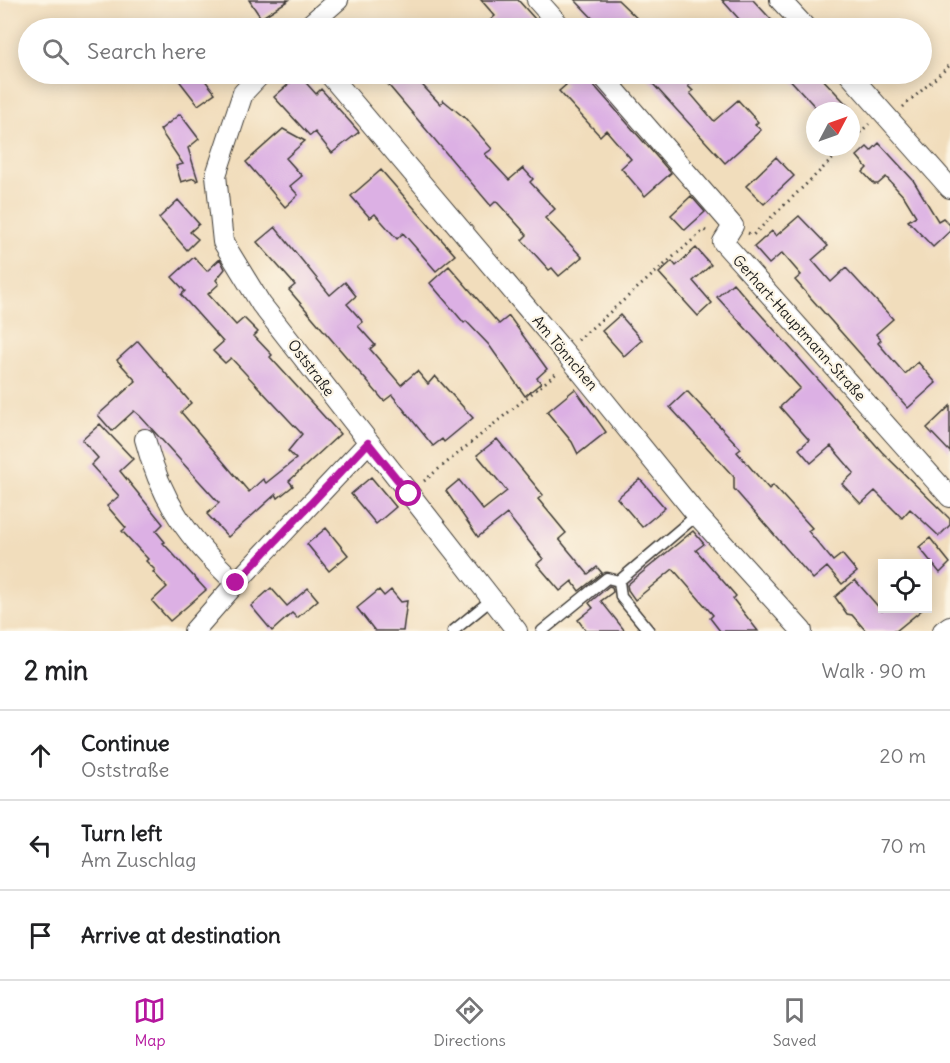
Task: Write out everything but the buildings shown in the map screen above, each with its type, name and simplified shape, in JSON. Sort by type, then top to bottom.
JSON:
[{"type":"street","points":[[317,18],[338,0]]},
{"type":"street","points":[[537,0],[553,18]]},
{"type":"street","points":[[780,0],[797,18]]},
{"type":"street","name":"Oststraße","points":[[252,84],[243,93],[216,175],[224,242],[261,304],[517,631]]},
{"type":"street","name":"Am Tönnchen","points":[[337,84],[625,424],[697,515],[802,631]]},
{"type":"street","points":[[610,84],[733,226]]},
{"type":"street","points":[[858,84],[950,188]]},
{"type":"street","name":"Gerhart-Hauptmann-Straße","points":[[733,226],[723,242],[950,497]]},
{"type":"street","points":[[145,440],[152,466],[177,516],[203,553],[236,583]]},
{"type":"street","points":[[194,631],[368,443]]},
{"type":"street","points":[[943,631],[950,626]]},
{"type":"lane","points":[[619,581],[697,515]]},
{"type":"lane","points":[[542,631],[607,578],[619,581]]},
{"type":"lane","points":[[619,581],[621,597],[648,631]]},
{"type":"lane","points":[[453,631],[491,600]]},
{"type":"path","points":[[932,78],[950,64]]},
{"type":"path","points":[[860,134],[925,84]]},
{"type":"path","points":[[733,226],[753,236],[836,156]]},
{"type":"route","points":[[236,583],[368,443],[409,494]]}]
